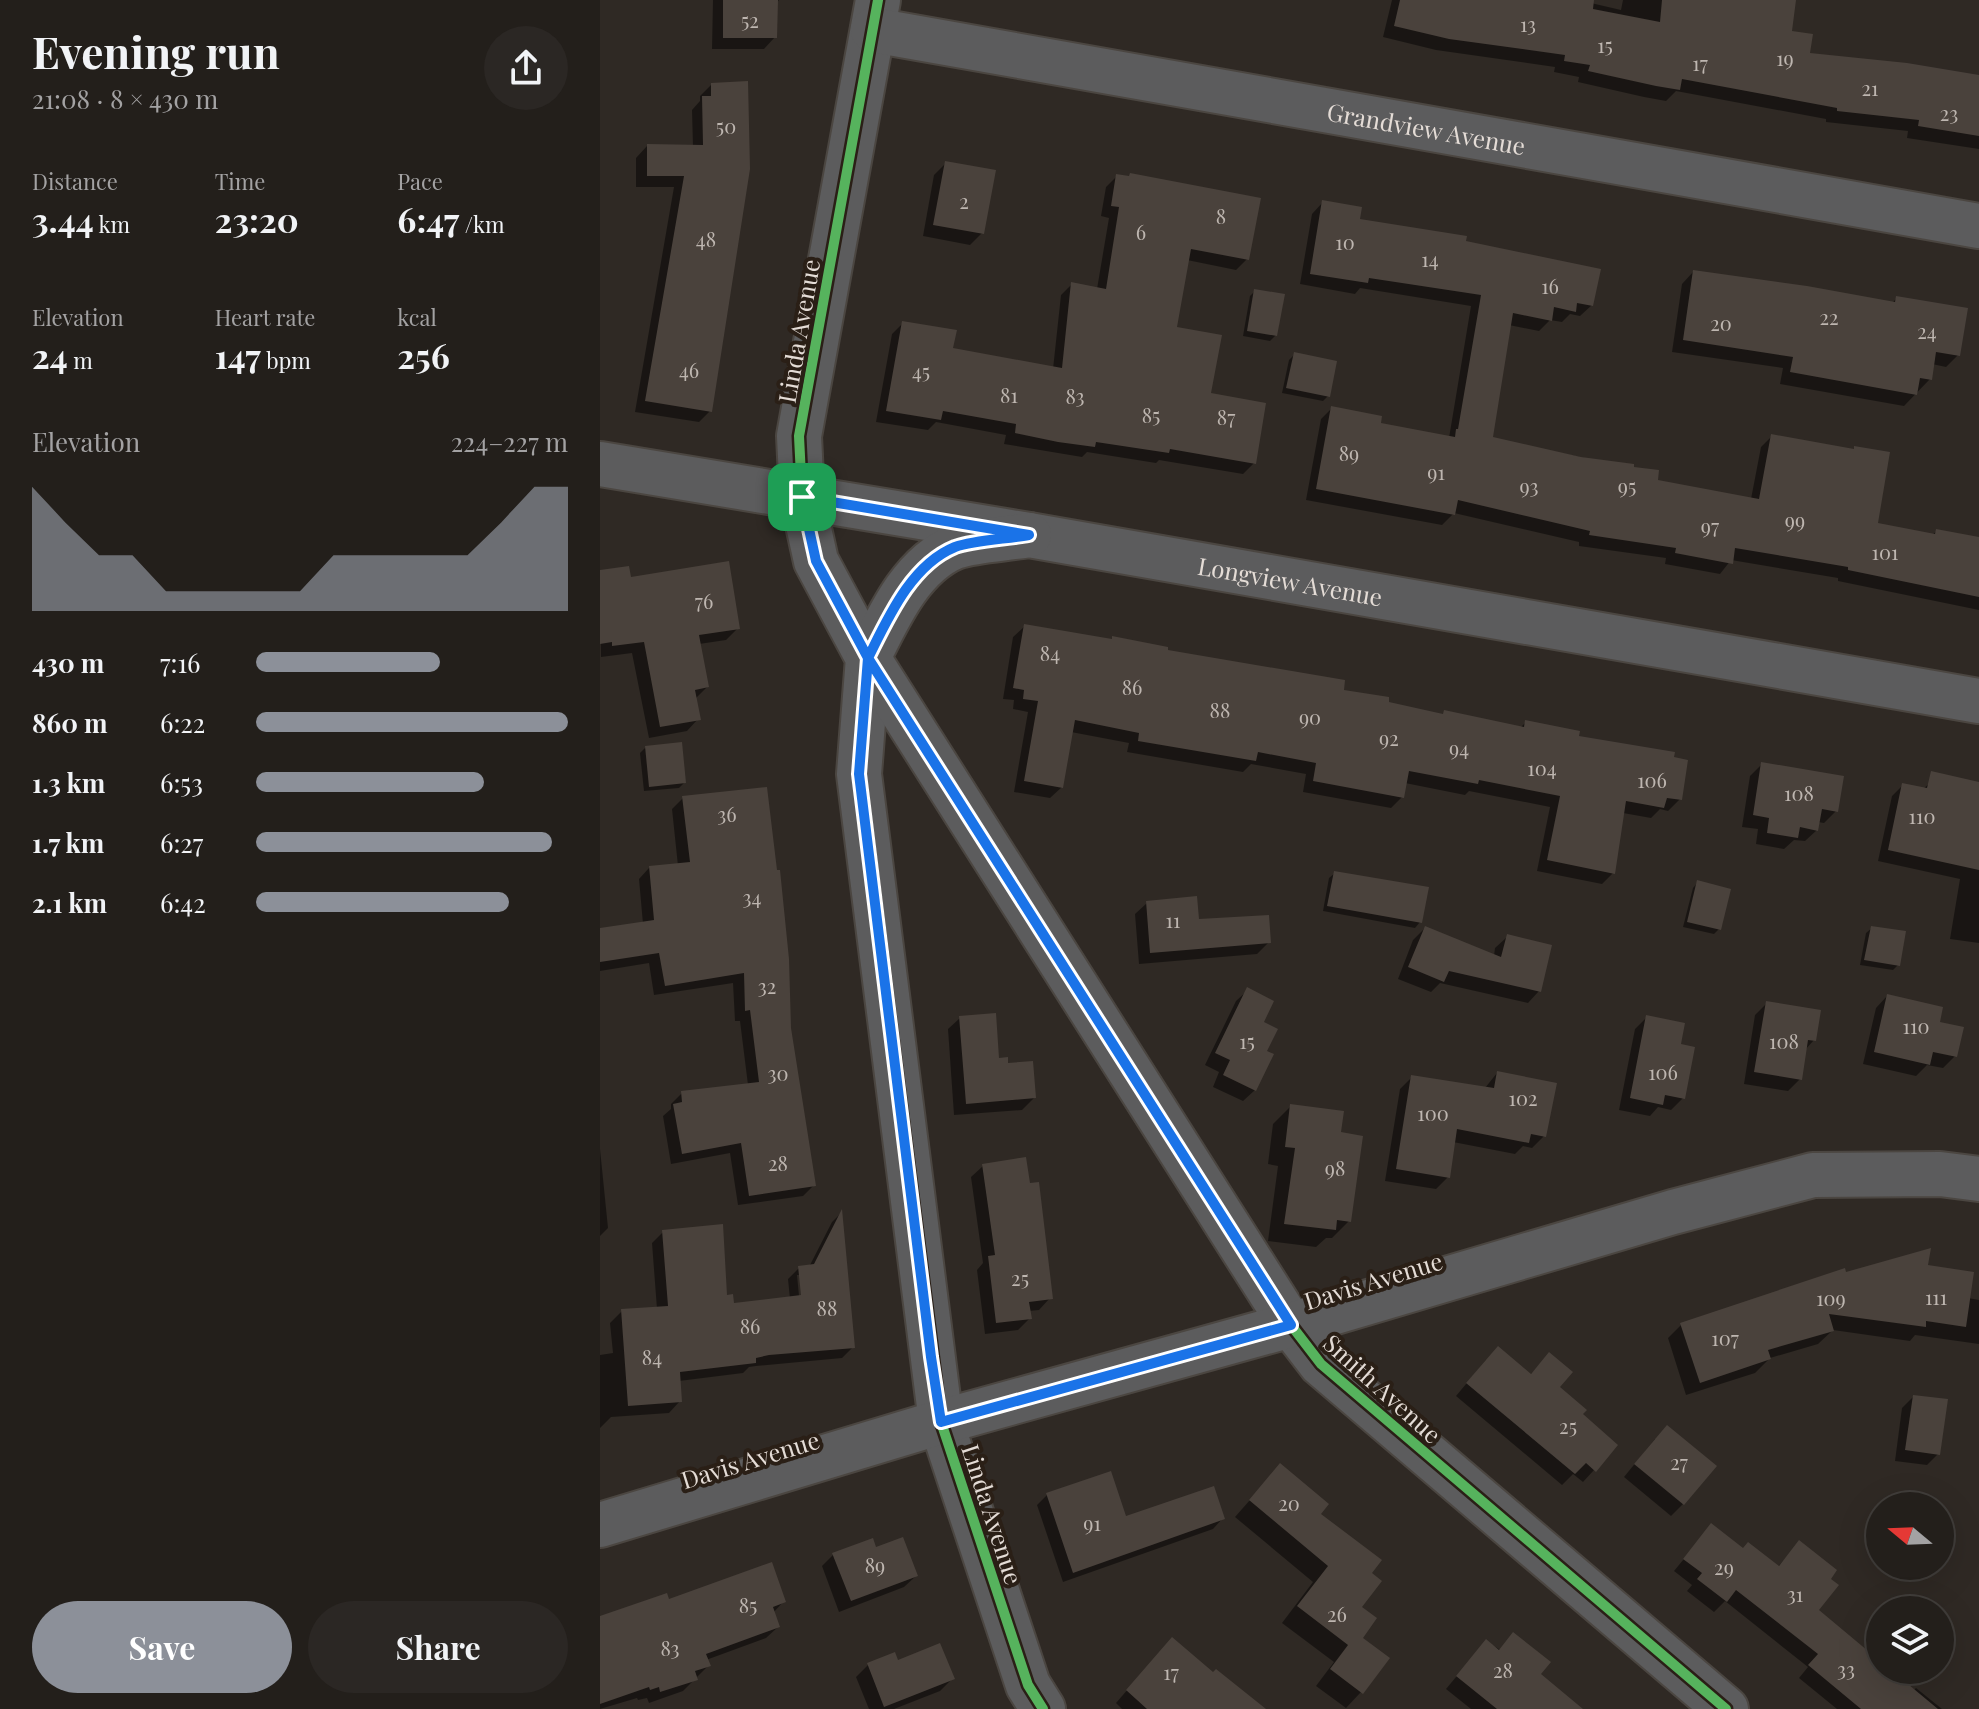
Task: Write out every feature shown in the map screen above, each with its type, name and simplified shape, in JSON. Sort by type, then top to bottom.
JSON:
[{"type":"street","name":"Grandview Avenue","points":[[876,15],[1979,226]]},
{"type":"street","name":"Linda Avenue","points":[[868,658],[816,561],[802,497],[799,436],[876,15]]},
{"type":"street","name":"Longview Avenue","points":[[600,464],[1029,535],[1979,701]]},
{"type":"street","name":"Linda Avenue","points":[[1029,535],[956,547],[937,558],[916,577],[897,603],[868,658],[859,774],[941,1422],[1028,1685],[1043,1709]]},
{"type":"street","name":"Smith Avenue","points":[[868,658],[1291,1325],[1321,1364],[1726,1709]]},
{"type":"street","name":"Davis Avenue","points":[[600,1525],[941,1422],[1291,1325],[1658,1216],[1813,1175],[1940,1174],[1979,1179]]},
{"type":"building","points":[[723,0],[778,0],[777,38],[723,38]]},
{"type":"building","points":[[1400,0],[1594,0],[1593,9],[1660,22],[1662,0],[1796,0],[1792,31],[1813,34],[1810,53],[1907,63],[1979,75],[1979,136],[1918,126],[1919,120],[1837,111],[1837,108],[1682,79],[1680,90],[1656,86],[1588,71],[1590,65],[1564,61],[1565,55],[1449,39],[1394,26]]},
{"type":"building","points":[[748,81],[750,169],[712,412],[645,401],[684,176],[647,176],[647,144],[703,145],[702,96],[711,96],[711,83]]},
{"type":"building","points":[[945,161],[996,170],[984,234],[933,225]]},
{"type":"building","points":[[1130,173],[1261,198],[1249,260],[1191,249],[1177,327],[1222,335],[1211,393],[1266,403],[1256,464],[1170,449],[1169,453],[1096,442],[1095,447],[1058,442],[1015,433],[1016,424],[943,411],[941,420],[886,411],[902,321],[957,330],[953,348],[1062,368],[1071,282],[1106,289],[1119,207],[1111,206],[1116,174],[1129,176]]},
{"type":"building","points":[[1322,200],[1362,207],[1360,219],[1467,236],[1466,241],[1601,269],[1593,306],[1577,303],[1576,312],[1554,307],[1552,321],[1513,313],[1493,437],[1581,457],[1634,464],[1634,467],[1659,470],[1658,480],[1759,499],[1771,434],[1854,449],[1854,446],[1890,452],[1878,523],[1935,534],[1936,529],[1979,537],[1979,597],[1848,570],[1848,567],[1735,548],[1733,564],[1675,553],[1676,548],[1589,535],[1590,531],[1458,500],[1455,515],[1316,489],[1331,406],[1382,416],[1381,423],[1455,437],[1481,295],[1369,278],[1368,283],[1310,274]]},
{"type":"building","points":[[1693,270],[1895,302],[1896,296],[1968,308],[1960,356],[1936,352],[1932,380],[1920,378],[1917,395],[1790,372],[1793,357],[1683,340]]},
{"type":"building","points":[[1254,289],[1285,294],[1277,336],[1247,331]]},
{"type":"building","points":[[1294,352],[1337,361],[1330,397],[1286,388]]},
{"type":"building","points":[[729,561],[740,629],[699,635],[709,687],[695,690],[701,720],[660,727],[644,642],[612,646],[612,642],[600,644],[600,570],[629,566],[631,577]]},
{"type":"building","points":[[1024,624],[1112,639],[1112,636],[1168,647],[1168,650],[1345,680],[1344,690],[1389,697],[1389,702],[1443,714],[1444,710],[1524,727],[1525,720],[1580,731],[1579,736],[1675,752],[1674,757],[1688,760],[1682,800],[1667,798],[1664,808],[1626,801],[1615,874],[1547,860],[1560,796],[1479,780],[1478,784],[1409,771],[1404,798],[1313,781],[1316,763],[1258,752],[1256,761],[1138,741],[1139,733],[1075,720],[1063,788],[1024,781],[1038,701],[1023,699],[1024,690],[1013,688]]},
{"type":"building","points":[[682,742],[686,783],[649,787],[645,746]]},
{"type":"building","points":[[1761,762],[1844,776],[1838,812],[1822,809],[1818,831],[1800,827],[1798,838],[1767,833],[1769,818],[1753,815]]},
{"type":"building","points":[[1931,771],[1979,782],[1979,870],[1888,850],[1902,783],[1927,788]]},
{"type":"building","points":[[767,787],[789,959],[791,1028],[816,1186],[749,1196],[741,1143],[682,1154],[673,1104],[682,1102],[681,1091],[759,1082],[750,1010],[745,1011],[744,973],[665,986],[659,953],[600,962],[600,928],[654,920],[649,866],[690,862],[682,796]]},
{"type":"building","points":[[1334,871],[1429,887],[1422,923],[1327,906]]},
{"type":"building","points":[[1697,880],[1731,889],[1721,930],[1687,922]]},
{"type":"building","points":[[1197,896],[1199,919],[1269,915],[1271,943],[1150,953],[1146,901]]},
{"type":"building","points":[[1425,926],[1501,957],[1507,934],[1552,945],[1541,992],[1449,971],[1444,982],[1408,967]]},
{"type":"building","points":[[1871,926],[1906,931],[1900,966],[1864,960]]},
{"type":"building","points":[[1247,987],[1274,1001],[1264,1022],[1278,1029],[1267,1051],[1274,1054],[1256,1091],[1223,1075],[1230,1060],[1215,1053]]},
{"type":"building","points":[[1887,994],[1943,1007],[1940,1022],[1964,1027],[1957,1057],[1933,1052],[1930,1065],[1874,1052]]},
{"type":"building","points":[[1766,1001],[1821,1010],[1816,1041],[1808,1040],[1802,1080],[1754,1072]]},
{"type":"building","points":[[996,1013],[999,1058],[1008,1057],[1008,1063],[1033,1061],[1036,1098],[966,1104],[959,1016]]},
{"type":"building","points":[[1646,1015],[1685,1023],[1681,1044],[1695,1047],[1685,1099],[1665,1095],[1663,1105],[1630,1098]]},
{"type":"building","points":[[1497,1071],[1557,1083],[1546,1137],[1531,1134],[1529,1143],[1457,1129],[1450,1178],[1396,1169],[1411,1075],[1494,1088]]},
{"type":"building","points":[[1290,1104],[1344,1111],[1341,1132],[1363,1136],[1351,1222],[1337,1220],[1336,1230],[1284,1224],[1295,1148],[1285,1147]]},
{"type":"building","points":[[1026,1157],[1030,1183],[1039,1182],[1053,1299],[1029,1302],[1032,1319],[996,1323],[988,1256],[995,1255],[982,1164]]},
{"type":"building","points":[[842,1209],[855,1348],[769,1355],[756,1358],[756,1363],[680,1372],[682,1402],[628,1406],[621,1309],[668,1306],[662,1230],[723,1224],[727,1295],[733,1294],[734,1303],[801,1295],[798,1266],[814,1264]]},
{"type":"building","points":[[1931,1248],[1928,1265],[1974,1272],[1966,1327],[1926,1321],[1926,1327],[1829,1314],[1834,1331],[1768,1350],[1771,1359],[1700,1383],[1680,1323],[1845,1268],[1846,1272]]},
{"type":"building","points":[[1498,1346],[1531,1374],[1549,1352],[1573,1372],[1560,1387],[1587,1410],[1583,1414],[1618,1445],[1596,1472],[1586,1463],[1575,1474],[1466,1383]]},
{"type":"building","points":[[1913,1395],[1948,1399],[1940,1455],[1905,1450]]},
{"type":"building","points":[[1667,1425],[1717,1466],[1684,1505],[1634,1464]]},
{"type":"building","points":[[1280,1463],[1329,1504],[1321,1514],[1382,1560],[1372,1573],[1382,1581],[1362,1607],[1377,1618],[1363,1638],[1390,1658],[1363,1694],[1330,1669],[1348,1645],[1297,1606],[1328,1566],[1249,1500]]},
{"type":"building","points":[[1111,1471],[1126,1516],[1214,1486],[1225,1519],[1073,1573],[1046,1493]]},
{"type":"building","points":[[1711,1523],[1743,1548],[1748,1542],[1779,1566],[1799,1540],[1837,1570],[1831,1579],[1839,1585],[1819,1610],[1866,1649],[1866,1684],[1908,1684],[1938,1709],[1861,1709],[1808,1665],[1818,1654],[1736,1590],[1727,1602],[1697,1579],[1702,1573],[1683,1559]]},
{"type":"building","points":[[903,1537],[918,1576],[851,1601],[832,1553],[873,1538],[876,1547]]},
{"type":"building","points":[[772,1562],[786,1602],[773,1607],[780,1627],[706,1654],[711,1666],[695,1671],[698,1680],[660,1692],[659,1687],[650,1690],[649,1687],[600,1704],[600,1616],[667,1593],[669,1599]]},
{"type":"building","points":[[1513,1632],[1551,1662],[1541,1674],[1583,1709],[1497,1709],[1456,1676],[1486,1639],[1499,1650]]},
{"type":"building","points":[[1172,1637],[1213,1672],[1216,1669],[1266,1709],[1147,1709],[1126,1690]]},
{"type":"building","points":[[940,1643],[955,1679],[884,1707],[867,1663],[895,1652],[898,1660]]},
{"type":"cycle path","points":[[878,0],[799,436],[802,497],[816,561],[868,658],[859,774],[941,1422],[1028,1685],[1043,1709]]},
{"type":"cycle path","points":[[1029,535],[981,541],[955,547],[939,555],[902,594],[868,658],[1291,1325],[1321,1364],[1726,1709]]},
{"type":"route","points":[[802,497],[816,561],[868,658],[859,774],[941,1422],[1291,1325],[868,658],[897,603],[916,577],[937,558],[956,547],[1029,535],[802,497]]}]
